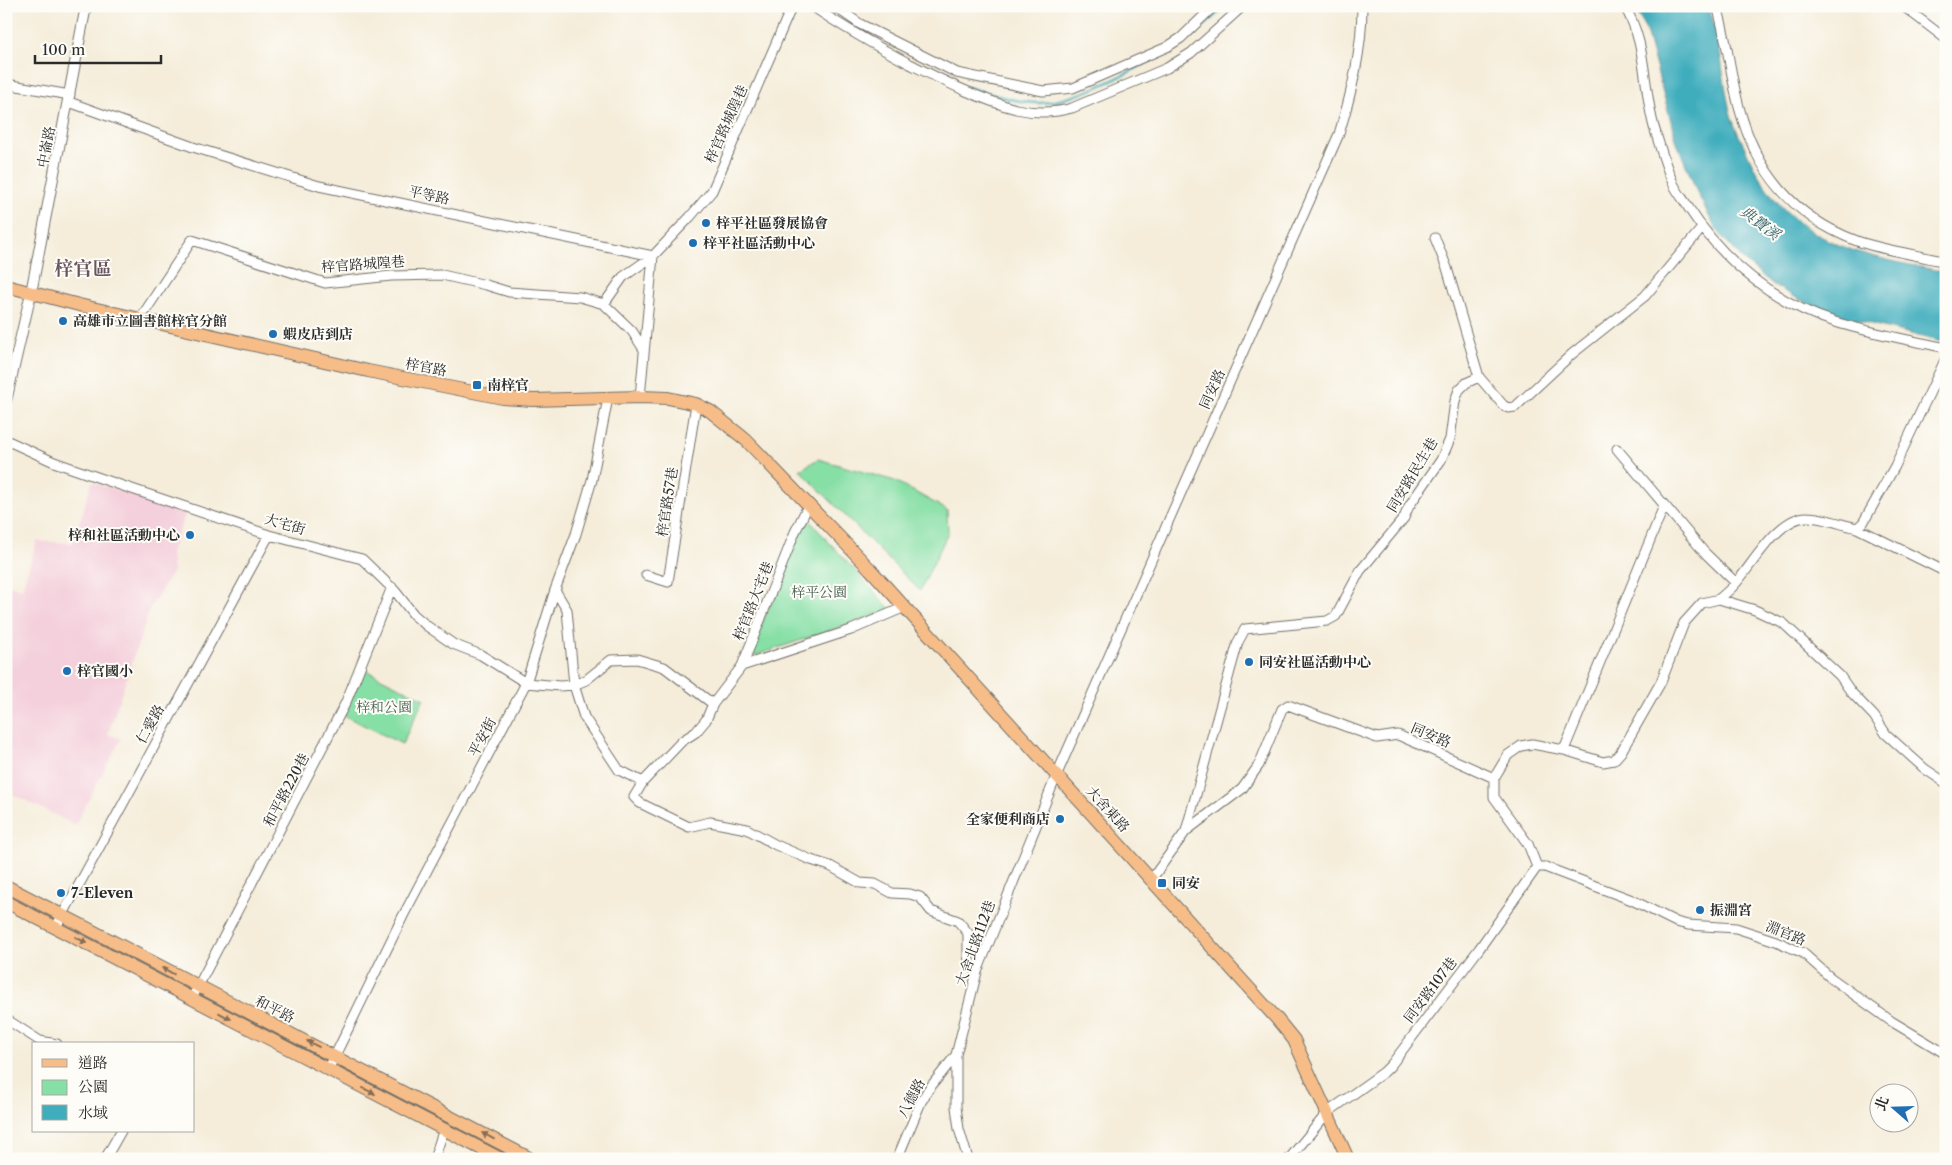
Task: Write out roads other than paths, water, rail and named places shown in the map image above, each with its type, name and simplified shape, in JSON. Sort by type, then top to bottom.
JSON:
[{"type":"main road","name":"梓官路","points":[[6,286],[140,320],[368,371],[503,398],[533,400],[640,397],[668,398],[696,404],[710,411],[734,429],[809,504]]},
{"type":"main road","name":"大舍東路","points":[[809,504],[1057,774],[1286,1029],[1294,1040],[1348,1159]]},
{"type":"main road","name":"和平路","points":[[6,886],[531,1159]]},
{"type":"main road","points":[[6,902],[500,1159]]},
{"type":"street","name":"中崙路","points":[[6,401],[32,293],[86,6]]},
{"type":"street","name":"梓官路城隍巷","points":[[140,320],[192,240],[325,283],[391,276],[442,275],[509,292],[580,298],[604,304],[623,277],[653,256],[690,218],[712,191],[792,6]]},
{"type":"street","points":[[812,6],[849,31],[970,93],[1016,109],[1038,112],[1061,111],[1072,108],[1167,68],[1191,52],[1243,6]]},
{"type":"street","points":[[834,6],[860,24],[957,72],[1043,91],[1073,88],[1166,47],[1182,38],[1214,6]]},
{"type":"street","name":"同安路","points":[[1057,774],[1339,134],[1353,88],[1362,34],[1362,6]]},
{"type":"street","points":[[1624,6],[1637,35],[1652,119],[1674,186],[1702,228],[1727,257],[1761,286],[1808,311],[1834,322],[1946,348]]},
{"type":"street","points":[[1716,6],[1739,107],[1760,164],[1775,184],[1794,204],[1813,219],[1836,232],[1858,241],[1946,262]]},
{"type":"street","points":[[1903,6],[1946,39]]},
{"type":"street","name":"平等路","points":[[6,84],[69,98],[193,147],[319,186],[653,256]]},
{"type":"street","points":[[1435,238],[1447,268],[1479,377],[1503,405],[1508,408],[1515,407],[1572,354],[1645,296],[1702,228]]},
{"type":"street","points":[[640,397],[643,348],[653,256]]},
{"type":"street","points":[[604,304],[632,331],[643,348]]},
{"type":"street","points":[[1857,528],[1863,523],[1895,466],[1946,358]]},
{"type":"street","name":"同安路民生巷","points":[[1245,629],[1327,621],[1336,616],[1360,571],[1404,518],[1409,506],[1441,460],[1450,439],[1455,401],[1459,390],[1466,383],[1479,377]]},
{"type":"street","name":"平安街","points":[[328,1070],[403,916],[526,683],[592,480],[608,398]]},
{"type":"street","name":"梓官路57巷","points":[[646,575],[668,582],[696,404]]},
{"type":"street","name":"大宅街","points":[[6,440],[62,465],[269,535],[362,559],[392,587],[414,615],[427,626],[453,644],[481,655],[526,683]]},
{"type":"street","points":[[1617,449],[1704,552],[1736,583]]},
{"type":"street","name":"梓官路大宅巷","points":[[809,504],[795,532],[742,666],[713,704],[706,720],[696,732],[682,741],[643,782],[634,798],[640,803],[688,827],[710,822],[747,829],[776,845],[830,866],[860,883],[875,884],[892,893],[920,898],[931,911],[958,921],[968,933],[968,956],[970,964],[977,972]]},
{"type":"street","points":[[1564,750],[1664,506]]},
{"type":"street","points":[[1537,867],[1528,844],[1494,796],[1494,778],[1508,755],[1521,746],[1532,744],[1564,750],[1603,762],[1614,760],[1622,752],[1661,682],[1684,623],[1702,603],[1719,599],[1736,583],[1764,546],[1786,526],[1798,518],[1809,517],[1857,528],[1946,572]]},
{"type":"street","name":"仁愛路","points":[[56,927],[269,535]]},
{"type":"street","name":"和平路220巷","points":[[192,998],[346,702],[392,587]]},
{"type":"street","points":[[556,590],[567,610],[574,685],[584,717],[619,770],[643,782]]},
{"type":"street","points":[[1719,599],[1755,610],[1783,624],[1840,676],[1851,692],[1874,716],[1886,734],[1925,769],[1946,783]]},
{"type":"street","points":[[742,666],[851,630],[905,607]]},
{"type":"street","name":"同安路","points":[[1186,831],[1238,642],[1245,629]]},
{"type":"street","points":[[526,683],[560,686],[574,685],[586,680],[611,660],[637,659],[664,668],[713,704]]},
{"type":"street","name":"同安路","points":[[1151,880],[1186,831],[1242,789],[1259,765],[1282,709],[1288,705],[1376,738],[1398,736],[1494,778]]},
{"type":"street","name":"大舍北路112巷","points":[[968,1159],[959,1129],[956,1107],[956,1055],[977,972],[1057,774]]},
{"type":"street","name":"淵官路","points":[[1537,867],[1546,868],[1632,900],[1676,922],[1688,925],[1736,928],[1803,952],[1831,978],[1891,1022],[1946,1054]]},
{"type":"street","name":"同安路107巷","points":[[1289,1159],[1328,1112],[1391,1065],[1479,949],[1537,867]]},
{"type":"street","points":[[6,1019],[40,1041],[46,1042]]},
{"type":"street","name":"八德路","points":[[897,1159],[928,1090],[956,1055]]},
{"type":"street","points":[[434,1159],[444,1129]]},
{"type":"street","points":[[105,1159],[120,1132]]},
{"type":"water","name":"典寶溪","points":[[1635,6],[1708,6],[1716,31],[1731,116],[1762,181],[1781,206],[1803,225],[1827,239],[1882,259],[1946,272],[1946,343],[1832,314],[1804,302],[1775,286],[1745,262],[1715,228],[1697,192],[1677,143],[1646,31]]},
{"type":"waterway","points":[[1179,44],[1191,37],[1226,6]]},
{"type":"waterway","points":[[967,87],[1021,101],[1039,103],[1054,101],[1103,85],[1164,53]]},
{"type":"place","name":"梓平社區發展協會","points":[[706,223]]},
{"type":"place","name":"梓平社區活動中心","points":[[693,243]]},
{"type":"place","name":"高雄市立圖書館梓官分館","points":[[63,321]]},
{"type":"place","name":"蝦皮店到店","points":[[273,334]]},
{"type":"place","name":"南梓官","points":[[477,385]]},
{"type":"place","name":"梓和社區活動中心","points":[[190,535]]},
{"type":"place","name":"同安社區活動中心","points":[[1249,662]]},
{"type":"place","name":"梓官國小","points":[[67,671]]},
{"type":"place","name":"全家便利商店","points":[[1060,819]]},
{"type":"place","name":"同安","points":[[1162,883]]},
{"type":"place","name":"7-Eleven","points":[[61,893]]},
{"type":"place","name":"振淵宮","points":[[1700,910]]},
{"type":"district","name":"梓官區","points":[[83,268]]},
{"type":"park label","name":"梓平公園","points":[[819,592]]},
{"type":"park label","name":"梓和公園","points":[[384,707]]}]
